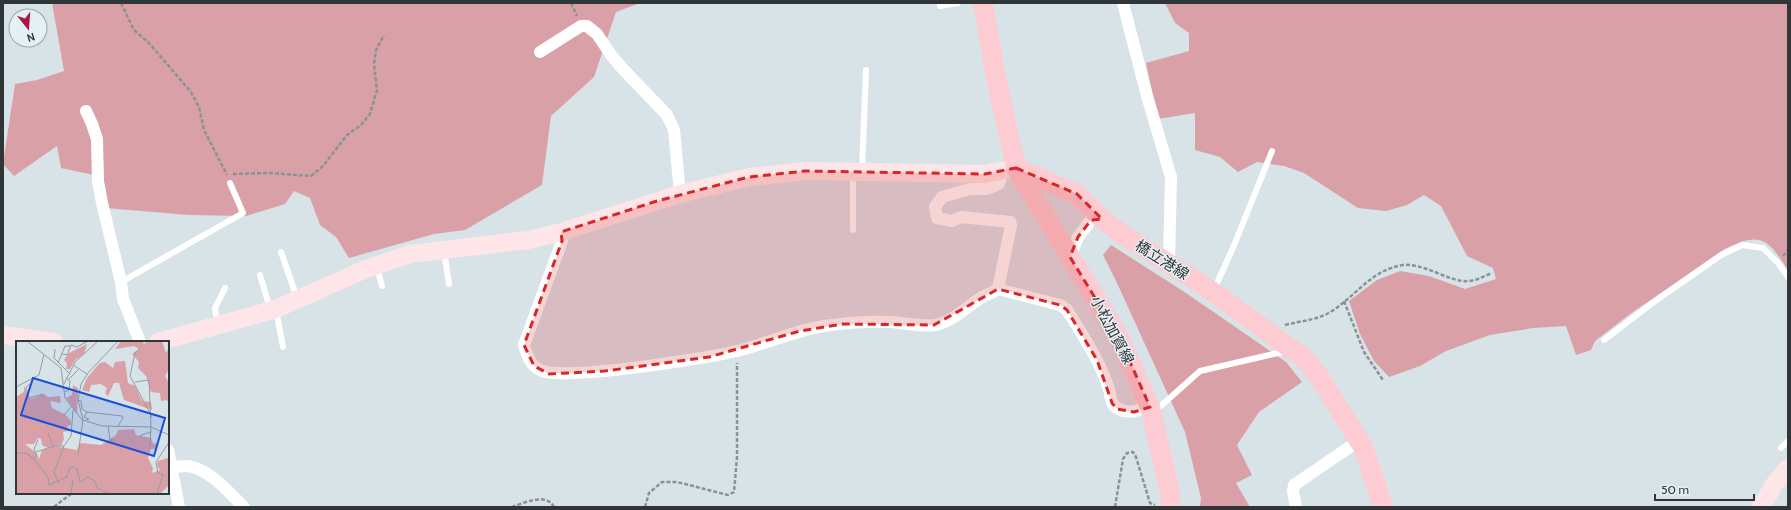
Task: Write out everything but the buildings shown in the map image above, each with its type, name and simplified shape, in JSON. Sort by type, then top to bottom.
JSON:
[{"type":"main road","points":[[983,3],[1009,170]]},
{"type":"main road","name":"橋立港線","points":[[1009,170],[1077,194],[1102,219],[1120,233],[1213,292],[1305,359],[1320,378],[1360,440],[1372,471],[1383,507]]},
{"type":"main road","name":"小松加賀線","points":[[1009,170],[1070,257],[1118,337],[1151,410],[1162,455],[1171,504]]},
{"type":"street","points":[[1123,3],[1146,96],[1171,177],[1169,263]]},
{"type":"street","points":[[540,52],[581,26],[587,26],[598,34],[611,55],[667,115],[672,123],[674,130],[680,194]]},
{"type":"street","points":[[86,111],[97,139],[98,181],[121,282],[123,299],[140,341]]},
{"type":"street","points":[[162,341],[273,310],[377,265],[410,254],[528,240],[561,232],[680,194],[749,177],[805,170],[985,174],[1009,170]]},
{"type":"street","points":[[998,289],[1011,225],[1010,222],[961,217],[952,221],[937,218],[935,207],[942,197],[970,189],[987,190],[999,184],[1009,170]]},
{"type":"street","points":[[1070,257],[1078,237],[1092,220],[1102,219]]},
{"type":"street","points":[[561,232],[562,241],[524,345],[528,357],[534,366],[549,374],[605,371],[680,362],[737,351],[800,331],[843,324],[888,322],[934,325],[944,322],[980,298],[998,289],[1060,305],[1067,310],[1097,360],[1108,386],[1112,403],[1117,409],[1134,412],[1151,410]]},
{"type":"street","points":[[3,335],[47,341]]},
{"type":"street","points":[[1296,507],[1293,491],[1294,485],[1360,440]]},
{"type":"street","points":[[169,454],[179,507]]},
{"type":"street","points":[[172,468],[187,466],[203,472],[219,483],[244,507]]},
{"type":"street","points":[[1760,507],[1775,484],[1788,468]]},
{"type":"lane","points":[[940,6],[958,3]]},
{"type":"lane","points":[[853,230],[866,70]]},
{"type":"lane","points":[[1213,292],[1235,243],[1272,151]]},
{"type":"lane","points":[[121,282],[194,239],[243,213],[230,183]]},
{"type":"lane","points":[[1604,340],[1645,308],[1721,255],[1742,245],[1763,248],[1778,262],[1788,277]]},
{"type":"lane","points":[[444,250],[449,284]]},
{"type":"lane","points":[[281,252],[298,300]]},
{"type":"lane","points":[[377,265],[382,286]]},
{"type":"lane","points":[[260,275],[273,310],[283,348]]},
{"type":"lane","points":[[218,325],[215,308],[225,288]]},
{"type":"lane","points":[[1151,410],[1200,371],[1292,350]]},
{"type":"lane","points":[[1781,448],[1788,441]]},
{"type":"path","points":[[121,3],[134,30],[148,43],[191,92],[199,107],[204,130],[230,183]]},
{"type":"path","points":[[226,174],[269,172],[311,176],[323,166],[347,135],[361,125],[370,114],[377,90],[374,64],[376,50],[384,35]]},
{"type":"path","points":[[1268,332],[1287,324],[1306,322],[1320,317],[1344,301],[1374,276],[1403,265],[1432,270],[1448,277],[1468,281],[1492,273]]},
{"type":"path","points":[[1344,301],[1364,352],[1383,380]]},
{"type":"path","points":[[645,507],[649,493],[662,482],[677,482],[728,496],[734,492],[738,427],[737,351]]},
{"type":"path","points":[[1115,507],[1123,459],[1127,453],[1132,452],[1136,457],[1150,503],[1156,506],[1171,504]]},
{"type":"path","points":[[54,507],[71,494]]},
{"type":"path","points":[[512,507],[535,500],[544,499],[553,504],[554,507]]},
{"type":"highlighted area","points":[[1016,168],[1077,194],[1102,219],[1091,220],[1078,237],[1070,257],[1119,337],[1150,407],[1134,412],[1117,409],[1112,403],[1097,360],[1067,310],[1060,305],[998,289],[934,325],[843,324],[800,331],[709,357],[605,371],[549,374],[534,366],[524,345],[562,241],[561,232],[657,201],[749,177],[805,171],[985,174]]},
{"type":"shaded area","points":[[52,3],[640,3],[616,12],[594,77],[551,116],[542,185],[465,230],[434,234],[349,258],[336,237],[320,225],[310,198],[294,191],[285,204],[246,216],[188,215],[106,208],[103,177],[61,168],[57,146],[14,176],[3,164],[15,84],[37,80],[64,71]]},
{"type":"shaded area","points":[[1165,3],[1788,3],[1788,270],[1769,245],[1762,241],[1747,240],[1725,249],[1630,314],[1595,341],[1591,350],[1576,355],[1566,326],[1533,328],[1490,335],[1446,351],[1420,366],[1389,377],[1374,361],[1360,334],[1349,301],[1377,280],[1400,271],[1429,276],[1465,289],[1496,279],[1493,268],[1467,256],[1441,206],[1424,195],[1407,205],[1386,211],[1358,208],[1304,173],[1284,166],[1257,162],[1238,172],[1220,157],[1195,150],[1195,113],[1158,119],[1146,63],[1189,51],[1189,33],[1175,23]]},
{"type":"shaded area","points":[[1111,245],[1186,293],[1286,362],[1302,382],[1259,412],[1237,445],[1252,475],[1236,483],[1250,507],[1200,507],[1201,498],[1185,432],[1103,255]]}]
